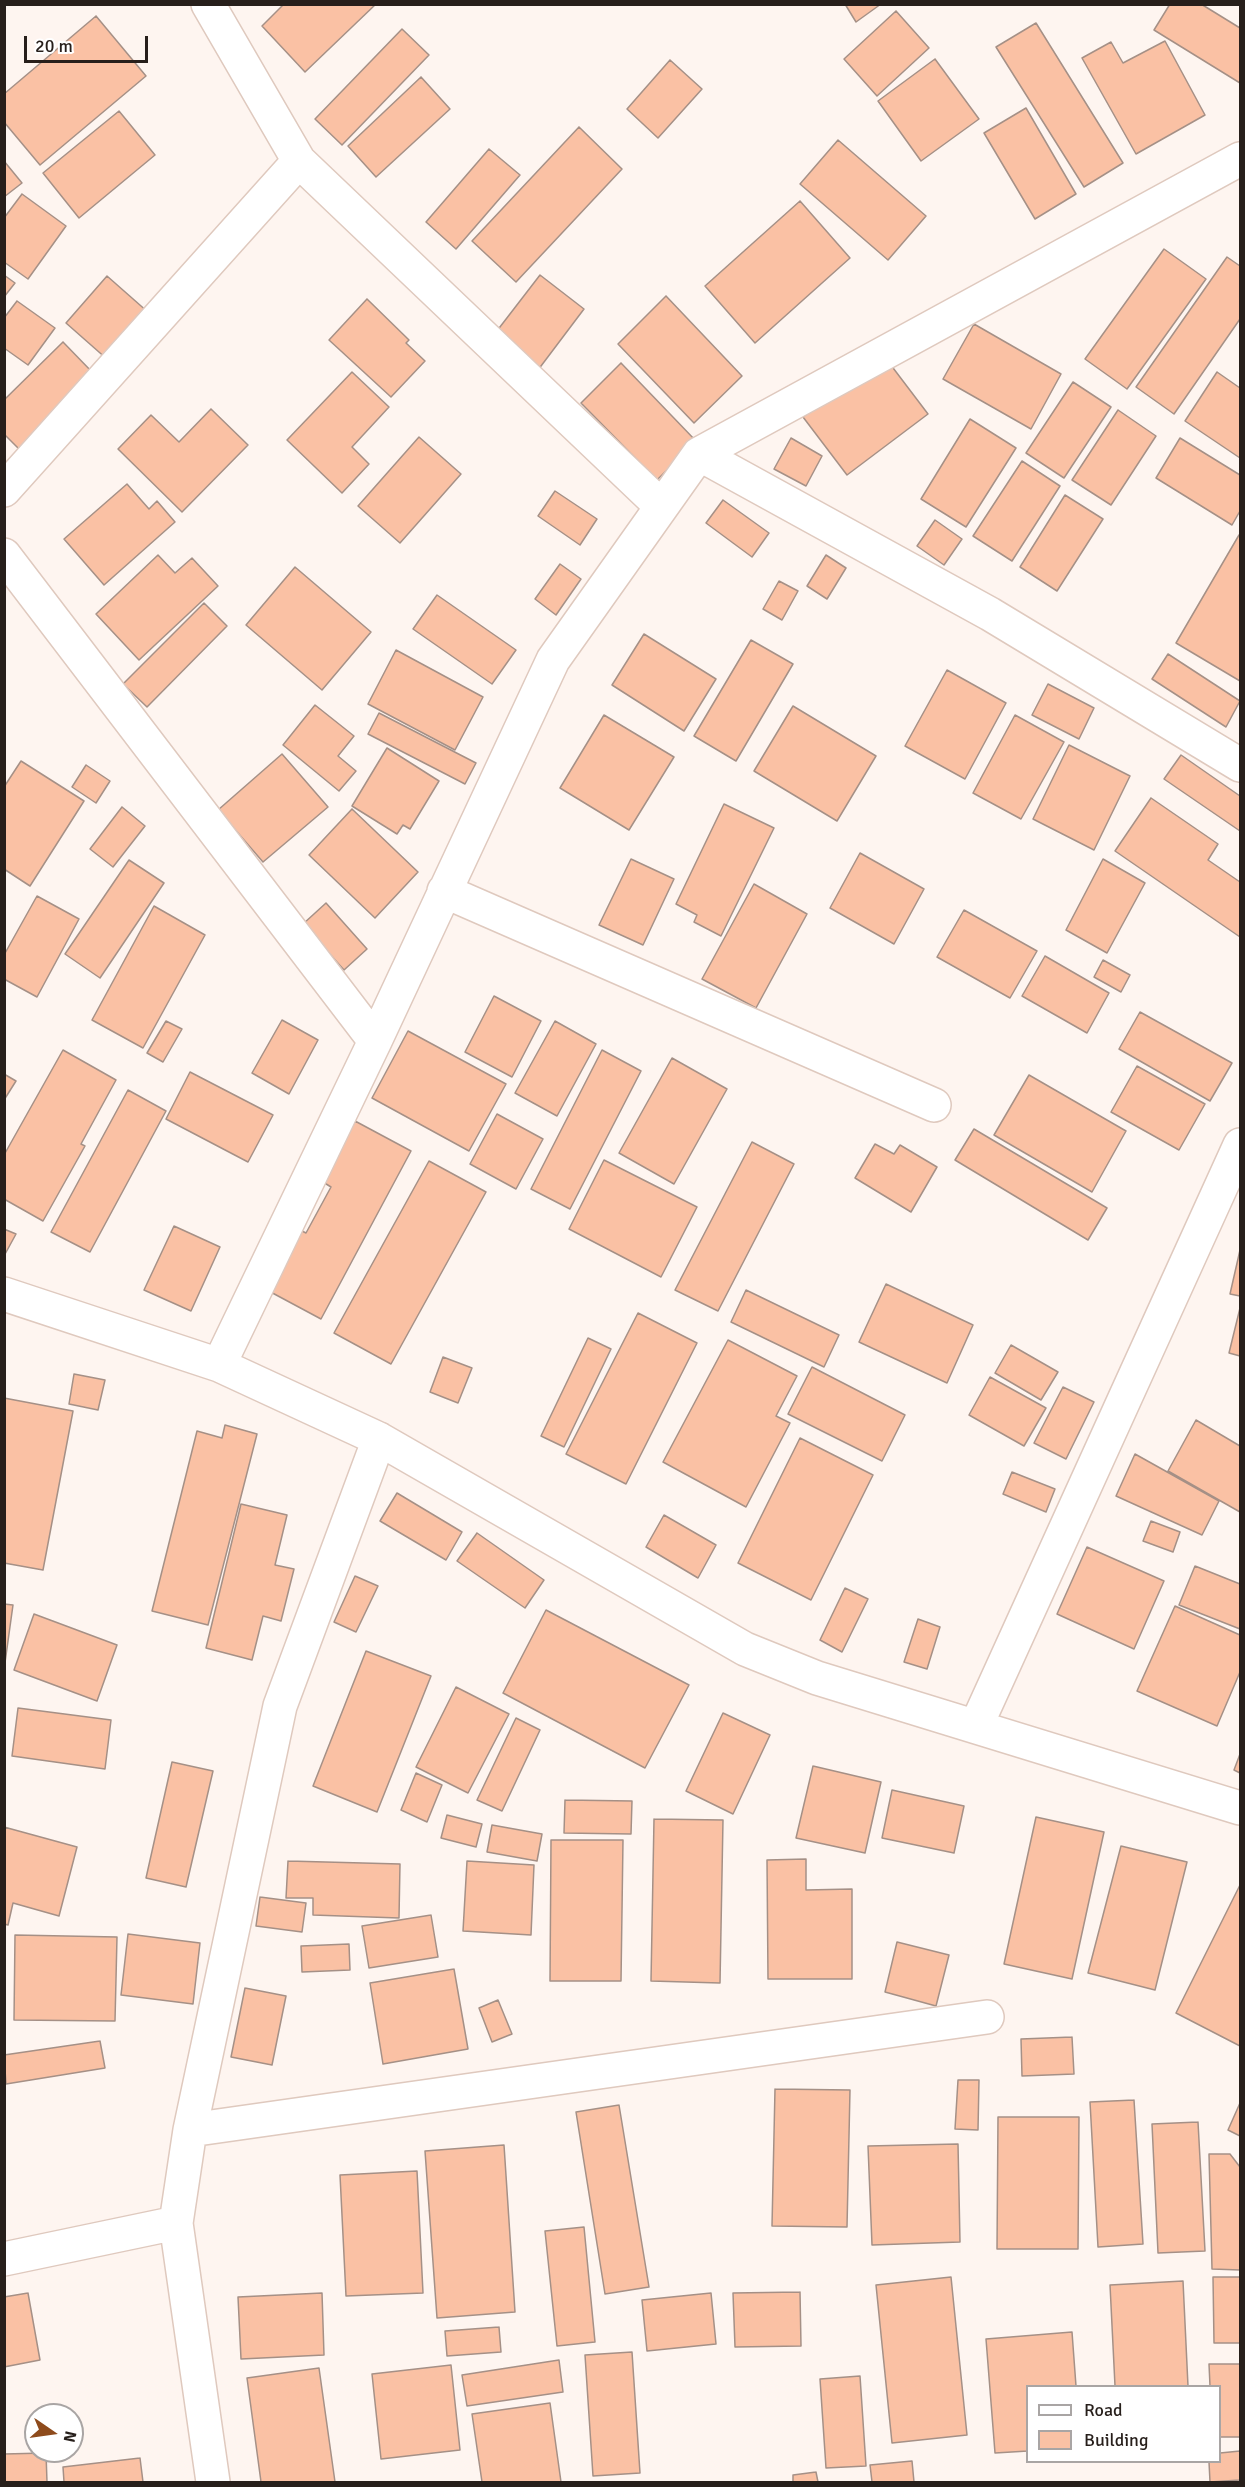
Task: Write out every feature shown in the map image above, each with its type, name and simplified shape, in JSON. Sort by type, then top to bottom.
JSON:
[{"type":"street","points":[[208,4],[299,161],[661,506]]},
{"type":"street","points":[[219,1365],[375,1041],[553,660],[699,454],[1240,159]]},
{"type":"street","points":[[4,490],[299,161]]},
{"type":"street","points":[[699,454],[990,614],[1240,765]]},
{"type":"street","points":[[4,555],[375,1041]]},
{"type":"street","points":[[444,891],[933,1105]]},
{"type":"street","points":[[976,1726],[1240,1145]]},
{"type":"street","points":[[4,1294],[219,1365],[379,1439],[745,1649],[817,1678],[1240,1808]]},
{"type":"street","points":[[213,2482],[176,2223],[190,2130],[280,1706],[379,1439]]},
{"type":"street","points":[[190,2130],[987,2018]]},
{"type":"street","points":[[4,2259],[176,2223]]},
{"type":"building","points":[[284,4],[376,4],[305,72],[262,26]]},
{"type":"building","points":[[845,4],[881,4],[856,22]]},
{"type":"building","points":[[1170,4],[1201,4],[1240,28],[1240,83],[1154,30]]},
{"type":"building","points":[[896,11],[929,48],[877,96],[844,59]]},
{"type":"building","points":[[96,16],[146,76],[40,165],[4,122],[4,94]]},
{"type":"building","points":[[1036,23],[1123,163],[1084,187],[996,47]]},
{"type":"building","points":[[402,29],[429,55],[342,145],[315,119]]},
{"type":"building","points":[[1165,41],[1205,115],[1136,154],[1082,58],[1111,42],[1123,63]]},
{"type":"building","points":[[935,59],[979,119],[921,161],[878,101]]},
{"type":"building","points":[[670,60],[702,89],[658,138],[627,109]]},
{"type":"building","points":[[421,77],[450,109],[376,177],[348,146]]},
{"type":"building","points":[[1026,108],[1076,194],[1035,219],[984,133]]},
{"type":"building","points":[[119,111],[155,155],[79,218],[43,173]]},
{"type":"building","points":[[579,127],[622,169],[516,282],[472,241]]},
{"type":"building","points":[[838,140],[926,216],[888,260],[800,184]]},
{"type":"building","points":[[489,149],[520,175],[456,249],[426,222]]},
{"type":"building","points":[[4,161],[22,183],[4,197]]},
{"type":"building","points":[[22,194],[66,226],[28,279],[4,262],[4,218]]},
{"type":"building","points":[[800,201],[850,258],[755,343],[705,286]]},
{"type":"building","points":[[1164,249],[1206,279],[1127,389],[1085,359]]},
{"type":"building","points":[[1227,257],[1240,266],[1240,319],[1174,414],[1136,387]]},
{"type":"building","points":[[4,275],[15,283],[4,297]]},
{"type":"building","points":[[540,275],[584,309],[538,370],[493,336]]},
{"type":"building","points":[[107,276],[149,313],[108,360],[66,323]]},
{"type":"building","points":[[666,296],[742,376],[694,423],[618,344]]},
{"type":"building","points":[[367,299],[409,340],[406,343],[425,361],[391,397],[329,340]]},
{"type":"building","points":[[17,301],[55,328],[28,365],[4,348],[4,318]]},
{"type":"building","points":[[974,324],[1061,374],[1031,429],[943,379]]},
{"type":"building","points":[[63,342],[94,374],[19,449],[4,434],[4,400]]},
{"type":"building","points":[[884,356],[928,414],[847,475],[803,417]]},
{"type":"building","points":[[621,363],[696,441],[657,480],[581,403]]},
{"type":"building","points":[[352,372],[389,407],[352,447],[369,464],[342,493],[287,440]]},
{"type":"building","points":[[1217,372],[1240,388],[1240,458],[1185,421]]},
{"type":"building","points":[[1073,382],[1111,407],[1064,478],[1026,453]]},
{"type":"building","points":[[211,409],[248,445],[182,512],[118,449],[151,415],[179,442]]},
{"type":"building","points":[[1118,410],[1156,436],[1111,505],[1072,480]]},
{"type":"building","points":[[970,419],[1016,448],[966,527],[921,499]]},
{"type":"building","points":[[419,437],[461,474],[400,543],[358,506]]},
{"type":"building","points":[[791,438],[822,456],[806,486],[774,469]]},
{"type":"building","points":[[1180,438],[1240,475],[1240,511],[1232,525],[1156,478]]},
{"type":"building","points":[[1022,461],[1060,486],[1012,561],[973,536]]},
{"type":"building","points":[[127,484],[149,509],[157,501],[175,522],[104,585],[64,539]]},
{"type":"building","points":[[555,491],[597,519],[580,545],[538,516]]},
{"type":"building","points":[[1065,495],[1103,519],[1057,591],[1020,567]]},
{"type":"building","points":[[723,500],[769,533],[752,557],[706,523]]},
{"type":"building","points":[[935,520],[962,539],[944,565],[917,546]]},
{"type":"building","points":[[1240,536],[1240,681],[1176,643]]},
{"type":"building","points":[[158,555],[175,573],[192,558],[218,586],[139,660],[96,614]]},
{"type":"building","points":[[826,555],[846,568],[827,599],[807,586]]},
{"type":"building","points":[[560,564],[581,579],[556,615],[535,599]]},
{"type":"building","points":[[295,567],[371,632],[322,690],[246,625]]},
{"type":"building","points":[[779,581],[798,591],[782,620],[763,609]]},
{"type":"building","points":[[437,595],[516,650],[492,684],[413,629]]},
{"type":"building","points":[[204,603],[227,626],[147,707],[123,684]]},
{"type":"building","points":[[644,634],[716,679],[684,731],[612,685]]},
{"type":"building","points":[[751,640],[793,664],[736,761],[694,736]]},
{"type":"building","points":[[396,650],[483,697],[455,750],[368,704]]},
{"type":"building","points":[[1168,654],[1240,701],[1226,727],[1152,679]]},
{"type":"building","points":[[947,670],[1006,703],[965,779],[905,746]]},
{"type":"building","points":[[1048,684],[1094,708],[1079,739],[1032,715]]},
{"type":"building","points":[[315,705],[354,736],[338,756],[356,771],[339,791],[283,745]]},
{"type":"building","points":[[793,706],[876,756],[837,821],[754,771]]},
{"type":"building","points":[[379,713],[476,763],[465,784],[368,734]]},
{"type":"building","points":[[604,715],[674,757],[629,830],[560,788]]},
{"type":"building","points":[[1015,715],[1064,742],[1021,819],[973,793]]},
{"type":"building","points":[[1069,745],[1130,776],[1094,850],[1033,819]]},
{"type":"building","points":[[387,748],[439,781],[410,829],[403,825],[397,834],[352,806]]},
{"type":"building","points":[[282,754],[328,807],[263,862],[218,810]]},
{"type":"building","points":[[1181,755],[1240,796],[1240,831],[1164,779]]},
{"type":"building","points":[[21,761],[84,801],[30,886],[4,869],[4,787]]},
{"type":"building","points":[[86,765],[110,781],[96,803],[72,787]]},
{"type":"building","points":[[1151,798],[1218,844],[1208,860],[1240,882],[1240,937],[1115,851]]},
{"type":"building","points":[[724,804],[774,828],[721,936],[694,922],[697,915],[676,904]]},
{"type":"building","points":[[122,807],[145,826],[113,867],[90,849]]},
{"type":"building","points":[[352,809],[418,872],[375,918],[309,855]]},
{"type":"building","points":[[860,853],[924,889],[894,944],[830,908]]},
{"type":"building","points":[[631,859],[674,879],[643,945],[599,925]]},
{"type":"building","points":[[1103,859],[1145,883],[1107,953],[1066,930]]},
{"type":"building","points":[[129,860],[164,883],[100,978],[65,954]]},
{"type":"building","points":[[754,884],[807,914],[756,1008],[702,979]]},
{"type":"building","points":[[37,896],[79,919],[37,997],[4,979],[4,955]]},
{"type":"building","points":[[326,903],[367,949],[344,970],[303,924]]},
{"type":"building","points":[[154,906],[205,935],[143,1048],[92,1020]]},
{"type":"building","points":[[964,910],[1037,951],[1010,998],[937,957]]},
{"type":"building","points":[[1045,956],[1109,993],[1087,1033],[1022,996]]},
{"type":"building","points":[[1103,960],[1130,975],[1121,992],[1094,977]]},
{"type":"building","points":[[494,996],[541,1021],[512,1077],[465,1052]]},
{"type":"building","points":[[1140,1012],[1232,1063],[1210,1101],[1119,1049]]},
{"type":"building","points":[[282,1020],[318,1040],[289,1094],[252,1073]]},
{"type":"building","points":[[166,1021],[182,1029],[163,1062],[147,1053]]},
{"type":"building","points":[[555,1021],[596,1044],[557,1116],[515,1093]]},
{"type":"building","points":[[408,1031],[506,1084],[469,1151],[372,1098]]},
{"type":"building","points":[[63,1050],[116,1080],[81,1144],[85,1146],[43,1221],[4,1199],[4,1155]]},
{"type":"building","points":[[602,1050],[641,1071],[570,1209],[531,1189]]},
{"type":"building","points":[[672,1058],[727,1089],[674,1184],[619,1153]]},
{"type":"building","points":[[1137,1066],[1205,1104],[1179,1150],[1111,1112]]},
{"type":"building","points":[[190,1072],[273,1115],[248,1162],[166,1119]]},
{"type":"building","points":[[4,1074],[16,1081],[4,1100]]},
{"type":"building","points":[[1029,1075],[1126,1131],[1092,1192],[994,1135]]},
{"type":"building","points":[[128,1090],[166,1111],[90,1252],[51,1232]]},
{"type":"building","points":[[497,1114],[543,1139],[516,1189],[470,1164]]},
{"type":"building","points":[[355,1121],[411,1151],[321,1319],[265,1289],[298,1229],[306,1233],[331,1187],[323,1182]]},
{"type":"building","points":[[974,1129],[1107,1208],[1088,1240],[955,1160]]},
{"type":"building","points":[[752,1142],[794,1164],[718,1311],[675,1290]]},
{"type":"building","points":[[875,1144],[894,1154],[900,1145],[937,1167],[911,1212],[855,1178]]},
{"type":"building","points":[[604,1160],[697,1207],[661,1277],[569,1229]]},
{"type":"building","points":[[429,1161],[486,1192],[391,1364],[334,1333]]},
{"type":"building","points":[[174,1226],[220,1247],[191,1311],[144,1290]]},
{"type":"building","points":[[4,1229],[16,1234],[4,1256]]},
{"type":"building","points":[[1240,1250],[1240,1296],[1230,1294]]},
{"type":"building","points":[[886,1284],[973,1325],[947,1383],[859,1342]]},
{"type":"building","points":[[746,1290],[839,1335],[824,1367],[731,1322]]},
{"type":"building","points":[[1240,1308],[1240,1356],[1229,1353]]},
{"type":"building","points":[[638,1313],[697,1343],[626,1484],[566,1454]]},
{"type":"building","points":[[588,1338],[611,1349],[564,1447],[541,1436]]},
{"type":"building","points":[[728,1340],[797,1376],[776,1416],[790,1423],[746,1507],[663,1462]]},
{"type":"building","points":[[1011,1345],[1058,1372],[1041,1400],[995,1373]]},
{"type":"building","points":[[443,1357],[472,1368],[458,1403],[430,1392]]},
{"type":"building","points":[[812,1367],[905,1415],[882,1461],[788,1414]]},
{"type":"building","points":[[74,1374],[105,1380],[98,1410],[69,1404]]},
{"type":"building","points":[[990,1377],[1046,1408],[1024,1446],[969,1415]]},
{"type":"building","points":[[1063,1387],[1094,1402],[1066,1459],[1034,1443]]},
{"type":"building","points":[[4,1398],[73,1411],[43,1570],[4,1563]]},
{"type":"building","points":[[1196,1420],[1240,1446],[1240,1512],[1168,1471]]},
{"type":"building","points":[[225,1425],[257,1434],[208,1625],[152,1611],[197,1431],[222,1438]]},
{"type":"building","points":[[800,1438],[873,1475],[811,1600],[738,1563]]},
{"type":"building","points":[[1135,1454],[1219,1501],[1202,1535],[1116,1496]]},
{"type":"building","points":[[1012,1472],[1055,1489],[1046,1512],[1003,1494]]},
{"type":"building","points":[[397,1493],[462,1532],[446,1560],[380,1521]]},
{"type":"building","points":[[241,1504],[287,1515],[275,1565],[294,1569],[281,1621],[263,1616],[252,1660],[206,1648]]},
{"type":"building","points":[[664,1515],[716,1545],[698,1578],[646,1547]]},
{"type":"building","points":[[1151,1521],[1180,1532],[1173,1552],[1143,1541]]},
{"type":"building","points":[[477,1533],[544,1580],[525,1608],[457,1561]]},
{"type":"building","points":[[1087,1547],[1164,1581],[1134,1649],[1057,1614]]},
{"type":"building","points":[[1195,1566],[1240,1584],[1240,1629],[1179,1605]]},
{"type":"building","points":[[355,1576],[378,1586],[356,1632],[334,1622]]},
{"type":"building","points":[[845,1588],[868,1599],[842,1652],[820,1640]]},
{"type":"building","points":[[4,1604],[13,1605],[4,1670]]},
{"type":"building","points":[[1175,1606],[1240,1635],[1240,1672],[1217,1726],[1137,1691]]},
{"type":"building","points":[[546,1610],[689,1685],[645,1768],[503,1693]]},
{"type":"building","points":[[34,1614],[117,1645],[97,1701],[14,1670]]},
{"type":"building","points":[[918,1619],[940,1627],[927,1669],[904,1662]]},
{"type":"building","points":[[366,1651],[431,1676],[377,1812],[313,1786]]},
{"type":"building","points":[[456,1687],[509,1714],[468,1793],[416,1767]]},
{"type":"building","points":[[18,1708],[111,1720],[105,1769],[12,1756]]},
{"type":"building","points":[[723,1713],[770,1735],[733,1814],[686,1791]]},
{"type":"building","points":[[516,1718],[540,1730],[502,1811],[477,1800]]},
{"type":"building","points":[[1240,1754],[1240,1773],[1234,1770]]},
{"type":"building","points":[[172,1762],[213,1771],[186,1887],[146,1878]]},
{"type":"building","points":[[813,1766],[881,1782],[865,1853],[796,1838]]},
{"type":"building","points":[[416,1773],[442,1785],[427,1822],[401,1810]]},
{"type":"building","points":[[892,1790],[964,1806],[954,1853],[882,1838]]},
{"type":"building","points":[[565,1800],[632,1801],[631,1834],[564,1833]]},
{"type":"building","points":[[447,1815],[482,1824],[476,1847],[441,1838]]},
{"type":"building","points":[[1036,1817],[1104,1832],[1072,1979],[1004,1964]]},
{"type":"building","points":[[654,1819],[723,1820],[720,1983],[651,1981]]},
{"type":"building","points":[[492,1825],[542,1834],[537,1861],[487,1852]]},
{"type":"building","points":[[4,1827],[77,1847],[59,1916],[13,1903],[8,1925],[4,1924]]},
{"type":"building","points":[[551,1840],[623,1840],[621,1981],[550,1981]]},
{"type":"building","points":[[1121,1846],[1187,1862],[1155,1990],[1088,1973]]},
{"type":"building","points":[[806,1859],[806,1890],[852,1889],[852,1979],[768,1979],[767,1860]]},
{"type":"building","points":[[288,1861],[400,1864],[399,1918],[313,1915],[313,1898],[286,1898]]},
{"type":"building","points":[[467,1861],[534,1865],[531,1935],[463,1931]]},
{"type":"building","points":[[1240,1885],[1240,2046],[1176,2013]]},
{"type":"building","points":[[260,1897],[306,1903],[302,1932],[256,1926]]},
{"type":"building","points":[[431,1915],[438,1957],[369,1968],[362,1926]]},
{"type":"building","points":[[128,1934],[200,1943],[193,2004],[121,1995]]},
{"type":"building","points":[[15,1935],[117,1937],[115,2021],[14,2020]]},
{"type":"building","points":[[897,1942],[949,1955],[936,2006],[885,1992]]},
{"type":"building","points":[[349,1944],[350,1970],[302,1972],[301,1946]]},
{"type":"building","points":[[454,1969],[468,2049],[383,2064],[370,1983]]},
{"type":"building","points":[[245,1988],[286,1996],[272,2065],[231,2057]]},
{"type":"building","points":[[498,2000],[512,2034],[492,2042],[479,2008]]},
{"type":"building","points":[[1072,2037],[1074,2074],[1022,2076],[1021,2039]]},
{"type":"building","points":[[100,2041],[105,2068],[6,2084],[4,2055]]},
{"type":"building","points":[[958,2080],[979,2080],[978,2130],[955,2129]]},
{"type":"building","points":[[775,2089],[850,2090],[847,2227],[772,2226]]},
{"type":"building","points":[[1134,2100],[1143,2244],[1098,2247],[1090,2102]]},
{"type":"building","points":[[1240,2103],[1240,2136],[1228,2130]]},
{"type":"building","points":[[619,2105],[649,2287],[605,2294],[576,2112]]},
{"type":"building","points":[[998,2117],[1079,2117],[1078,2249],[997,2249]]},
{"type":"building","points":[[1198,2122],[1205,2251],[1158,2253],[1152,2124]]},
{"type":"building","points":[[958,2144],[960,2242],[872,2245],[868,2146]]},
{"type":"building","points":[[504,2145],[515,2312],[437,2318],[425,2151]]},
{"type":"building","points":[[1209,2154],[1230,2154],[1240,2167],[1240,2270],[1212,2269]]},
{"type":"building","points":[[417,2171],[423,2293],[346,2296],[340,2175]]},
{"type":"building","points":[[584,2227],[595,2342],[557,2346],[545,2231]]},
{"type":"building","points":[[951,2277],[967,2435],[892,2443],[876,2285]]},
{"type":"building","points":[[1213,2277],[1240,2277],[1240,2343],[1214,2343]]},
{"type":"building","points":[[1183,2281],[1188,2385],[1115,2385],[1110,2285]]},
{"type":"building","points":[[800,2292],[801,2346],[735,2347],[733,2293]]},
{"type":"building","points":[[28,2293],[40,2360],[4,2367],[4,2297]]},
{"type":"building","points":[[322,2293],[324,2355],[241,2359],[238,2297]]},
{"type":"building","points":[[711,2293],[716,2344],[647,2351],[642,2300]]},
{"type":"building","points":[[499,2327],[501,2352],[447,2356],[445,2331]]},
{"type":"building","points":[[1072,2332],[1076,2385],[1026,2385],[1026,2451],[995,2453],[986,2339]]},
{"type":"building","points":[[632,2352],[640,2473],[593,2476],[585,2355]]},
{"type":"building","points":[[559,2360],[563,2392],[467,2406],[462,2375]]},
{"type":"building","points":[[1209,2364],[1240,2364],[1240,2437],[1221,2437],[1221,2385],[1210,2385]]},
{"type":"building","points":[[451,2365],[460,2450],[381,2459],[372,2374]]},
{"type":"building","points":[[319,2368],[335,2482],[261,2482],[247,2378]]},
{"type":"building","points":[[860,2376],[866,2466],[826,2468],[820,2379]]},
{"type":"building","points":[[550,2403],[561,2482],[482,2482],[472,2414]]},
{"type":"building","points":[[1240,2451],[1240,2480],[1210,2482],[1209,2463],[1221,2463],[1221,2453]]},
{"type":"building","points":[[4,2454],[24,2454],[24,2463],[46,2463],[47,2482],[4,2482]]},
{"type":"building","points":[[140,2458],[143,2482],[64,2482],[63,2467]]},
{"type":"building","points":[[912,2461],[914,2482],[872,2482],[870,2465]]},
{"type":"building","points":[[816,2472],[818,2482],[793,2482],[793,2475]]}]
